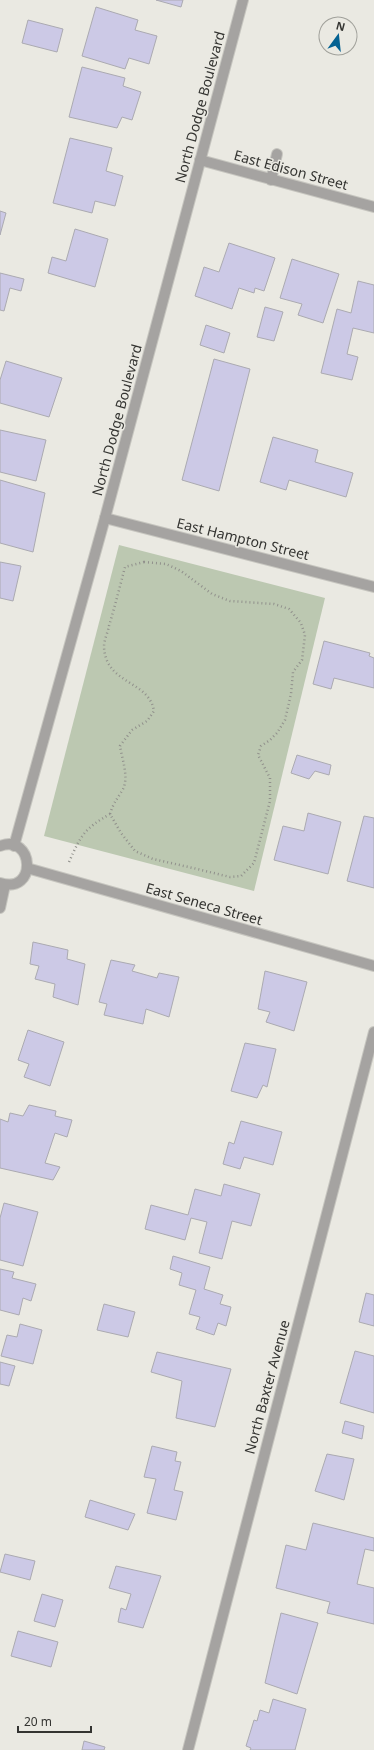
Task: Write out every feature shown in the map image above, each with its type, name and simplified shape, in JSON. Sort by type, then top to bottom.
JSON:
[{"type":"street","name":"North Dodge Boulevard","points":[[14,846],[105,518],[243,0]]},
{"type":"street","points":[[271,180],[277,154]]},
{"type":"street","name":"East Edison Street","points":[[200,160],[374,207]]},
{"type":"street","name":"East Hampton Street","points":[[105,518],[374,587]]},
{"type":"street","points":[[0,846],[14,846],[23,851],[26,857],[27,868],[24,877],[19,882],[3,884],[0,908]]},
{"type":"street","name":"East Seneca Street","points":[[27,868],[374,966]]},
{"type":"street","name":"North Baxter Avenue","points":[[188,1750],[374,1032]]},
{"type":"path","points":[[62,878],[80,838],[91,825],[110,814],[113,802],[123,788],[125,774],[120,746],[132,730],[147,721],[154,711],[152,702],[140,689],[115,673],[107,662],[104,645],[125,567],[144,562],[166,564],[181,570],[195,583],[218,597],[230,601],[274,604],[289,609],[301,623],[305,635],[302,660],[293,672],[291,694],[285,720],[277,733],[261,746],[258,755],[270,778],[270,801],[254,863],[241,876],[230,877],[153,859],[135,851],[121,833],[110,814]]},
{"type":"green space","points":[[119,545],[325,598],[254,891],[44,836]]},
{"type":"building","points":[[156,0],[183,0],[181,7]]},
{"type":"building","points":[[96,7],[138,20],[135,30],[157,36],[149,64],[129,58],[125,69],[82,56]]},
{"type":"building","points":[[28,20],[63,29],[57,52],[22,43]]},
{"type":"building","points":[[82,67],[125,78],[123,86],[141,92],[132,120],[122,117],[117,128],[69,117]]},
{"type":"building","points":[[70,138],[112,148],[106,171],[123,176],[115,206],[95,201],[92,213],[53,203]]},
{"type":"building","points":[[0,211],[6,213],[0,235]]},
{"type":"building","points":[[75,229],[108,239],[95,287],[48,273],[52,257],[66,261]]},
{"type":"building","points":[[229,243],[275,258],[264,291],[255,288],[254,293],[239,288],[232,309],[195,296],[204,267],[219,272]]},
{"type":"building","points":[[292,259],[339,274],[323,323],[298,315],[302,304],[280,298]]},
{"type":"building","points":[[0,273],[24,279],[21,291],[10,288],[4,311],[0,310]]},
{"type":"building","points":[[358,281],[374,285],[374,333],[353,328],[347,354],[358,357],[352,380],[321,373],[337,309],[351,313]]},
{"type":"building","points":[[265,307],[283,312],[274,341],[257,337]]},
{"type":"building","points":[[206,325],[230,333],[224,353],[200,345]]},
{"type":"building","points":[[214,359],[250,369],[219,491],[182,480]]},
{"type":"building","points":[[6,361],[62,378],[49,417],[0,403],[0,380]]},
{"type":"building","points":[[0,430],[46,440],[36,481],[0,472]]},
{"type":"building","points":[[273,437],[318,450],[315,462],[353,473],[346,497],[289,480],[286,490],[260,482]]},
{"type":"building","points":[[0,480],[45,493],[33,552],[0,543]]},
{"type":"building","points":[[0,562],[21,566],[13,601],[0,598]]},
{"type":"building","points":[[324,641],[370,653],[369,656],[374,658],[374,688],[334,678],[331,689],[313,684]]},
{"type":"building","points":[[297,755],[331,765],[329,775],[315,771],[309,779],[291,773]]},
{"type":"building","points":[[308,813],[341,822],[328,874],[274,860],[283,826],[304,831]]},
{"type":"building","points":[[364,816],[374,818],[374,888],[347,881]]},
{"type":"building","points":[[33,942],[68,950],[67,959],[85,964],[78,1005],[53,997],[55,984],[35,979],[39,966],[30,964]]},
{"type":"building","points":[[111,960],[135,965],[132,971],[157,978],[159,973],[179,977],[169,1017],[146,1009],[143,1024],[104,1015],[107,1004],[99,1002]]},
{"type":"building","points":[[265,971],[307,982],[294,1031],[266,1022],[270,1012],[258,1009]]},
{"type":"building","points":[[28,1030],[64,1042],[50,1086],[24,1077],[29,1064],[18,1060]]},
{"type":"building","points":[[245,1043],[276,1049],[267,1087],[263,1085],[257,1098],[231,1091]]},
{"type":"building","points":[[29,1105],[56,1111],[55,1116],[72,1120],[67,1137],[55,1133],[45,1163],[60,1167],[53,1180],[0,1168],[0,1119],[8,1122],[10,1113],[23,1116]]},
{"type":"building","points":[[241,1121],[282,1132],[273,1165],[244,1157],[240,1169],[223,1164],[229,1142],[234,1144]]},
{"type":"building","points":[[224,1184],[260,1194],[251,1226],[232,1221],[222,1259],[199,1253],[207,1222],[191,1218],[185,1240],[145,1229],[151,1205],[188,1215],[195,1189],[221,1196]]},
{"type":"building","points":[[4,1203],[38,1212],[23,1266],[0,1260],[0,1218]]},
{"type":"building","points":[[173,1256],[210,1267],[204,1289],[223,1295],[220,1304],[231,1307],[226,1326],[218,1323],[214,1335],[196,1329],[200,1317],[189,1314],[196,1290],[179,1285],[182,1273],[170,1269]]},
{"type":"building","points":[[0,1269],[14,1272],[12,1278],[36,1284],[31,1301],[23,1298],[19,1315],[0,1310]]},
{"type":"building","points":[[366,1293],[374,1295],[374,1326],[359,1322]]},
{"type":"building","points":[[104,1304],[135,1312],[128,1337],[97,1330]]},
{"type":"building","points":[[20,1324],[42,1330],[33,1364],[1,1356],[7,1335],[17,1337]]},
{"type":"building","points":[[355,1351],[374,1356],[374,1413],[340,1403]]},
{"type":"building","points":[[157,1352],[231,1369],[215,1427],[176,1418],[182,1381],[151,1372]]},
{"type":"building","points":[[0,1362],[15,1366],[9,1386],[0,1384]]},
{"type":"building","points":[[345,1421],[364,1426],[362,1439],[342,1433]]},
{"type":"building","points":[[152,1446],[177,1452],[175,1461],[181,1462],[174,1490],[183,1492],[176,1520],[147,1513],[156,1479],[144,1477]]},
{"type":"building","points":[[327,1454],[354,1459],[344,1500],[315,1491]]},
{"type":"building","points":[[90,1500],[135,1514],[128,1530],[85,1517]]},
{"type":"building","points":[[313,1523],[374,1538],[374,1551],[365,1549],[357,1584],[374,1588],[374,1624],[327,1613],[330,1602],[276,1588],[286,1545],[306,1550]]},
{"type":"building","points":[[5,1554],[35,1561],[30,1580],[0,1572]]},
{"type":"building","points":[[116,1566],[161,1576],[143,1628],[118,1622],[121,1608],[126,1610],[131,1594],[109,1588]]},
{"type":"building","points":[[42,1594],[63,1600],[55,1627],[34,1621]]},
{"type":"building","points":[[281,1613],[318,1623],[297,1694],[265,1683]]},
{"type":"building","points":[[18,1631],[58,1642],[51,1667],[11,1656]]},
{"type":"building","points":[[273,1699],[306,1709],[295,1750],[250,1750],[251,1748],[246,1746],[254,1720],[257,1721],[260,1710],[269,1713]]},
{"type":"building","points":[[84,1741],[105,1747],[104,1750],[82,1750]]}]
